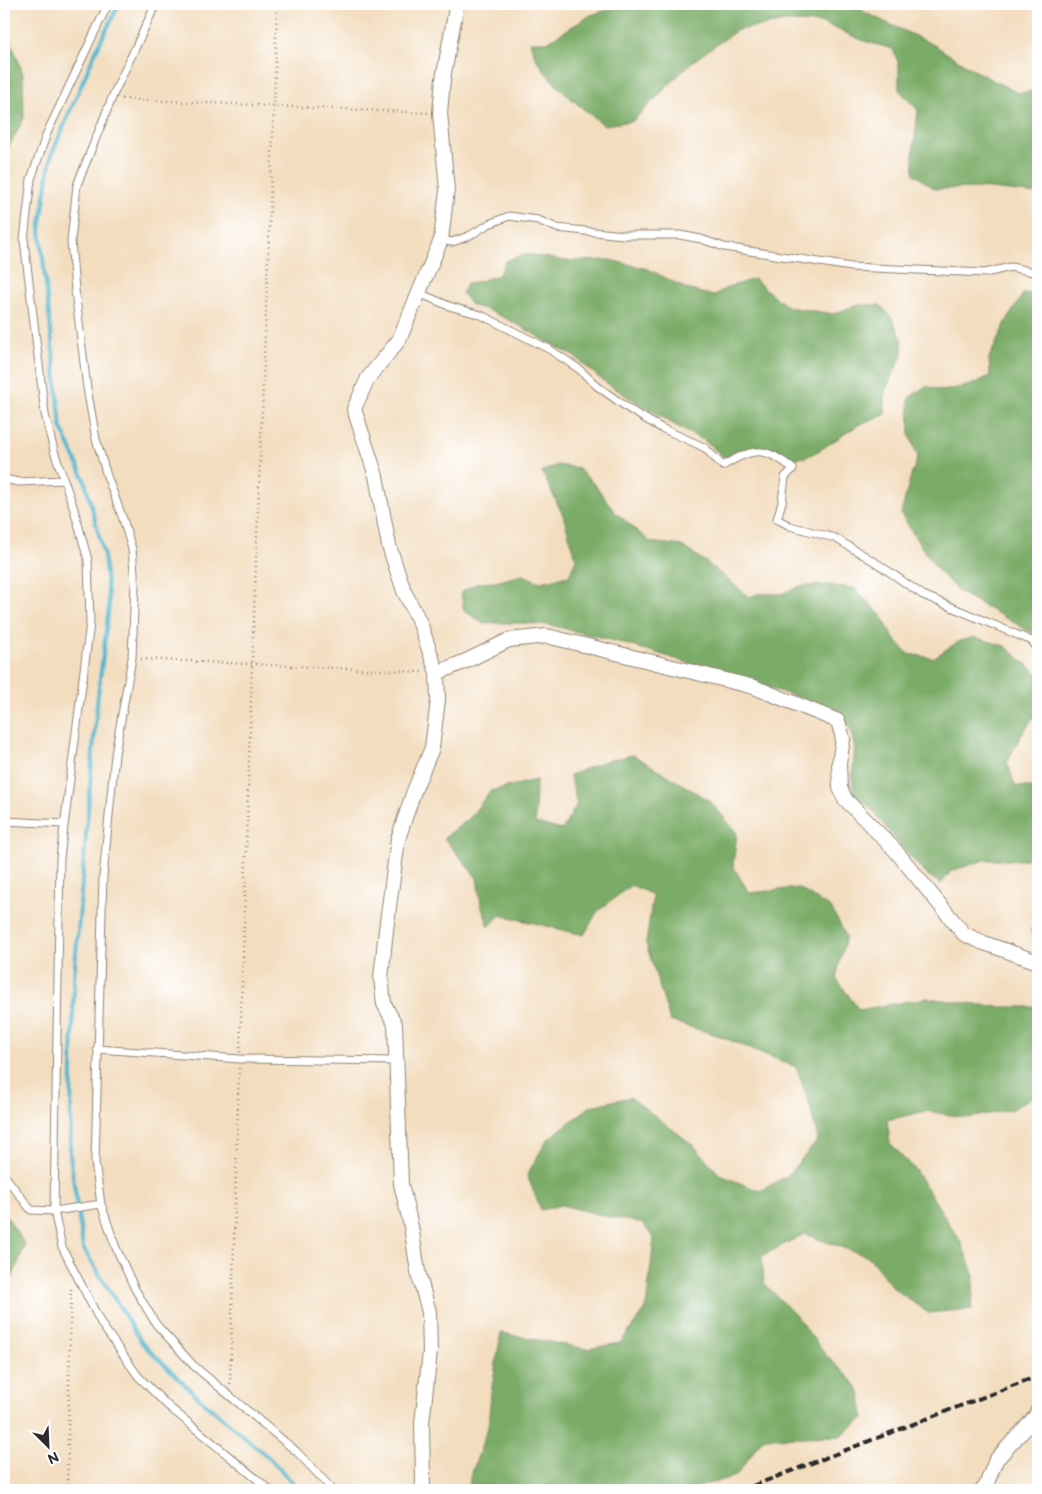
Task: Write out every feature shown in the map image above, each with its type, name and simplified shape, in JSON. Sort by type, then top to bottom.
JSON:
[{"type":"street","points":[[421,1490],[423,1484],[422,1423],[430,1352],[429,1312],[418,1272],[412,1226],[401,1184],[395,1024],[384,1004],[381,978],[398,839],[414,791],[432,748],[438,700],[436,673],[420,623],[404,591],[389,546],[376,476],[354,408],[368,378],[399,340],[441,240],[447,190],[440,113],[443,79],[456,4]]},
{"type":"street","points":[[436,673],[509,640],[547,636],[754,687],[838,721],[843,739],[839,762],[840,788],[845,799],[895,850],[964,934],[1038,962]]},
{"type":"street","points":[[985,1490],[996,1460],[1036,1416],[1038,1410]]},
{"type":"lane","points":[[108,4],[47,133],[31,179],[24,240],[45,414],[54,451],[73,506],[88,560],[90,623],[60,858],[54,1210],[62,1247],[102,1325],[138,1376],[168,1406],[270,1490]]},
{"type":"lane","points":[[156,4],[112,99],[77,185],[71,241],[74,290],[96,439],[132,549],[135,584],[132,658],[115,754],[103,877],[95,1162],[101,1204],[116,1248],[135,1289],[156,1324],[194,1366],[298,1452],[334,1490]]},
{"type":"lane","points":[[441,240],[452,242],[469,236],[489,224],[509,216],[538,220],[557,228],[613,234],[680,234],[724,247],[851,266],[984,273],[1011,268],[1038,273]]},
{"type":"lane","points":[[419,293],[449,306],[481,315],[549,349],[579,369],[597,386],[632,411],[661,428],[705,448],[723,466],[752,452],[762,451],[782,460],[793,469],[785,477],[782,502],[777,519],[790,526],[836,538],[923,595],[1032,641],[1038,649]]},
{"type":"lane","points":[[4,479],[19,482],[64,480]]},
{"type":"lane","points":[[4,821],[64,824]]},
{"type":"lane","points":[[97,1049],[240,1059],[396,1061]]},
{"type":"lane","points":[[4,1175],[31,1210],[54,1210],[101,1204]]},
{"type":"path","points":[[229,1395],[252,663],[274,106],[276,4]]},
{"type":"path","points":[[112,99],[440,113]]},
{"type":"path","points":[[132,658],[436,673]]},
{"type":"path","points":[[67,1490],[72,1265]]},
{"type":"green space","points":[[626,4],[854,4],[864,12],[934,45],[977,72],[1018,93],[1038,91],[1038,194],[981,188],[935,189],[914,174],[913,155],[918,110],[899,90],[899,65],[893,49],[867,42],[822,23],[786,22],[737,30],[693,61],[633,121],[604,125],[551,79],[537,60],[530,42],[547,42],[591,15]]},
{"type":"green space","points":[[4,25],[23,74],[24,118],[4,156]]},
{"type":"green space","points":[[526,254],[566,261],[610,260],[648,269],[687,289],[713,296],[728,287],[754,279],[788,307],[834,314],[855,305],[880,305],[892,318],[902,340],[903,353],[885,391],[885,415],[860,424],[806,457],[793,458],[762,448],[746,449],[725,458],[704,440],[685,431],[602,380],[575,357],[511,321],[488,310],[471,305],[462,293],[467,283],[499,275],[505,261]]},
{"type":"green space","points":[[1038,292],[1038,636],[959,592],[940,573],[901,514],[918,457],[910,436],[909,398],[926,386],[943,391],[971,385],[990,376],[989,358],[1007,320],[1023,294]]},
{"type":"green space","points":[[557,465],[578,468],[595,485],[615,512],[650,542],[682,546],[706,562],[749,597],[757,594],[781,594],[801,586],[826,585],[854,588],[881,615],[893,637],[908,654],[933,658],[958,642],[974,637],[1005,646],[1038,674],[1038,713],[1024,730],[1007,762],[1015,786],[1038,788],[1038,857],[1019,860],[985,860],[951,871],[941,884],[925,873],[870,807],[854,796],[852,778],[855,749],[850,728],[841,712],[607,639],[550,625],[484,623],[464,611],[461,592],[477,583],[495,582],[523,575],[540,582],[569,576],[576,559],[563,515],[542,472]]},
{"type":"green space","points":[[633,755],[710,801],[737,833],[733,866],[749,893],[798,888],[831,908],[846,936],[836,978],[859,1010],[927,998],[998,1007],[1038,1007],[1038,1093],[1013,1109],[969,1118],[926,1111],[887,1120],[890,1143],[915,1170],[961,1242],[974,1276],[972,1309],[928,1313],[892,1287],[869,1257],[804,1234],[762,1256],[764,1283],[797,1317],[825,1354],[852,1380],[861,1394],[864,1418],[840,1436],[763,1438],[736,1476],[687,1490],[466,1490],[488,1427],[491,1393],[501,1333],[587,1349],[620,1343],[646,1309],[654,1238],[642,1223],[561,1205],[541,1210],[527,1175],[547,1140],[591,1106],[630,1097],[693,1145],[720,1175],[760,1191],[787,1176],[818,1140],[809,1102],[796,1067],[717,1035],[670,1021],[646,943],[653,895],[631,885],[597,912],[584,935],[500,915],[489,927],[481,905],[477,878],[444,838],[470,818],[490,791],[536,780],[535,823],[562,830],[577,804],[570,775],[602,762]]},
{"type":"green space","points":[[1038,905],[1038,947],[1031,932]]},
{"type":"green space","points":[[4,1212],[25,1245],[4,1299]]},
{"type":"waterway","points":[[119,4],[94,55],[51,156],[40,230],[61,427],[85,481],[104,555],[109,606],[97,703],[74,977],[70,1155],[83,1248],[142,1343],[199,1398],[268,1457],[300,1490]]},
{"type":"railway","points":[[742,1490],[1038,1376]]}]
